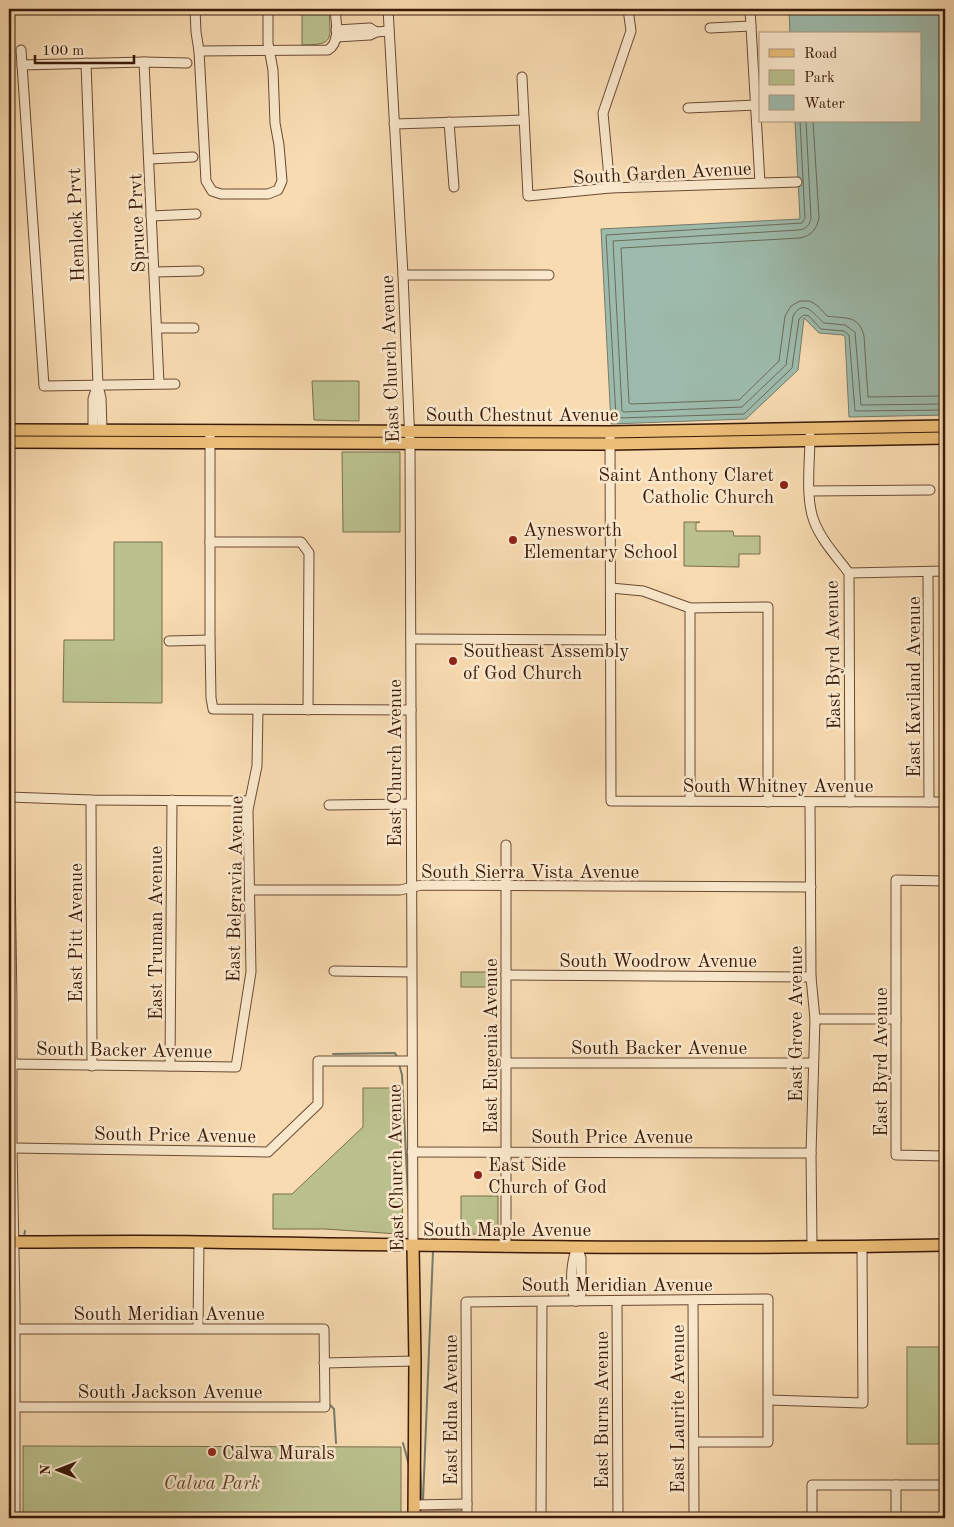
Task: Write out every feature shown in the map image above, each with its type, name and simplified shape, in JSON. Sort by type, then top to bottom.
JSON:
[{"type":"main road","name":"South Chestnut Avenue","points":[[9,433],[98,430],[610,432],[945,426]]},
{"type":"main road","name":"South Chestnut Avenue","points":[[9,433],[210,443],[611,444],[945,438]]},
{"type":"main road","name":"South Maple Avenue","points":[[11,1242],[199,1242],[577,1247],[862,1247],[945,1245]]},
{"type":"main road","name":"East Church Avenue","points":[[413,1246],[415,1361],[414,1513]]},
{"type":"street","points":[[196,9],[206,181],[212,191],[221,194],[268,194],[278,190],[282,181],[275,123],[273,70],[269,51],[268,9]]},
{"type":"street","points":[[199,52],[328,50],[335,44],[335,9]]},
{"type":"street","name":"East Church Avenue","points":[[388,9],[403,275],[410,444],[413,1246]]},
{"type":"street","points":[[610,188],[603,113],[631,31],[628,9]]},
{"type":"street","points":[[750,9],[760,183]]},
{"type":"street","points":[[710,28],[751,26]]},
{"type":"street","points":[[336,33],[370,36],[376,32],[389,31]]},
{"type":"street","points":[[21,50],[44,386],[175,384]]},
{"type":"street","points":[[22,65],[144,62],[187,63]]},
{"type":"street","name":"Spruce Prvt","points":[[144,62],[159,383]]},
{"type":"street","name":"Hemlock Prvt","points":[[86,63],[98,386],[101,398],[98,430]]},
{"type":"street","points":[[394,124],[524,120],[522,77]]},
{"type":"street","points":[[688,108],[756,105]]},
{"type":"street","name":"South Garden Avenue","points":[[524,120],[528,196],[610,188],[797,182]]},
{"type":"street","points":[[449,122],[454,187]]},
{"type":"street","points":[[150,159],[193,157]]},
{"type":"street","points":[[151,216],[196,214]]},
{"type":"street","points":[[154,272],[199,271]]},
{"type":"street","points":[[403,275],[550,275]]},
{"type":"street","points":[[157,328],[194,328]]},
{"type":"street","name":"East Byrd Avenue","points":[[810,428],[810,506],[814,522],[830,549],[848,573],[850,802]]},
{"type":"street","points":[[210,430],[210,640],[211,698],[213,709],[258,711],[411,710]]},
{"type":"street","points":[[411,639],[611,640],[610,432]]},
{"type":"street","points":[[9,433],[11,1242],[14,1329],[15,1518]]},
{"type":"street","points":[[810,491],[930,490]]},
{"type":"street","points":[[210,542],[301,542],[309,553],[308,710]]},
{"type":"street","points":[[848,573],[945,571]]},
{"type":"street","name":"East Kaviland Avenue","points":[[928,572],[930,802]]},
{"type":"street","points":[[611,588],[642,591],[690,608],[768,607],[768,802]]},
{"type":"street","points":[[690,608],[690,801]]},
{"type":"street","points":[[169,641],[210,640]]},
{"type":"street","name":"South Whitney Avenue","points":[[611,640],[610,801],[945,802]]},
{"type":"street","name":"East Belgravia Avenue","points":[[236,1067],[251,972],[249,802],[257,766],[258,711]]},
{"type":"street","points":[[9,797],[249,802]]},
{"type":"street","name":"East Pitt Avenue","points":[[91,800],[92,1066]]},
{"type":"street","name":"East Truman Avenue","points":[[170,1066],[172,800]]},
{"type":"street","name":"East Grove Avenue","points":[[810,802],[811,978],[815,1019],[811,1153],[812,1246]]},
{"type":"street","points":[[329,805],[412,804]]},
{"type":"street","name":"East Eugenia Avenue","points":[[506,845],[506,1246]]},
{"type":"street","name":"East Byrd Avenue","points":[[945,881],[896,880],[896,1155],[945,1156]]},
{"type":"street","name":"South Sierra Vista Avenue","points":[[250,890],[400,890],[422,885],[811,887]]},
{"type":"street","points":[[334,971],[411,972]]},
{"type":"street","name":"South Woodrow Avenue","points":[[506,975],[811,978]]},
{"type":"street","points":[[815,1019],[896,1019]]},
{"type":"street","name":"South Price Avenue","points":[[12,1148],[268,1152],[318,1104],[318,1060],[411,1061]]},
{"type":"street","name":"South Backer Avenue","points":[[506,1063],[813,1063]]},
{"type":"street","name":"South Backer Avenue","points":[[12,1064],[236,1067]]},
{"type":"street","name":"South Price Avenue","points":[[412,1152],[811,1153]]},
{"type":"street","points":[[198,1328],[199,1242]]},
{"type":"street","points":[[576,1301],[581,1294],[581,1258],[577,1247]]},
{"type":"street","points":[[695,1442],[768,1442],[768,1400],[863,1403],[862,1247]]},
{"type":"street","name":"South Meridian Avenue","points":[[466,1302],[768,1299],[768,1400]]},
{"type":"street","name":"East Laurite Avenue","points":[[693,1300],[694,1518]]},
{"type":"street","name":"East Edna Avenue","points":[[466,1302],[467,1517]]},
{"type":"street","points":[[541,1518],[542,1302]]},
{"type":"street","name":"East Burns Avenue","points":[[617,1302],[618,1518]]},
{"type":"street","name":"South Meridian Avenue","points":[[14,1329],[324,1329],[324,1363]]},
{"type":"street","points":[[324,1363],[415,1361]]},
{"type":"street","name":"South Jackson Avenue","points":[[15,1407],[325,1407],[324,1363]]},
{"type":"street","points":[[812,1518],[812,1485],[945,1485]]},
{"type":"street","points":[[896,1485],[896,1518]]},
{"type":"street","points":[[414,1513],[467,1504]]},
{"type":"street","points":[[414,1513],[467,1517]]},
{"type":"green space","points":[[302,9],[329,9],[330,34],[326,42],[302,45]]},
{"type":"green space","points":[[312,381],[359,381],[359,421],[314,420]]},
{"type":"green space","points":[[342,452],[400,452],[400,532],[343,532]]},
{"type":"green space","points":[[684,522],[700,522],[696,523],[696,531],[733,531],[734,536],[760,536],[760,554],[739,554],[739,567],[684,566]]},
{"type":"green space","points":[[114,542],[162,542],[162,703],[63,702],[64,640],[114,640]]},
{"type":"green space","points":[[461,972],[497,972],[497,987],[461,987]]},
{"type":"green space","points":[[363,1088],[400,1088],[403,1230],[398,1234],[325,1229],[273,1229],[273,1194],[292,1194],[363,1127]]},
{"type":"green space","points":[[461,1196],[498,1196],[498,1229],[494,1233],[461,1235]]},
{"type":"green space","points":[[907,1347],[945,1347],[945,1444],[907,1444]]},
{"type":"green space","name":"Calwa Park","points":[[23,1446],[401,1447],[401,1518],[23,1518]]},
{"type":"water","points":[[789,9],[945,9],[945,415],[849,417],[845,337],[843,335],[819,333],[804,318],[798,370],[746,419],[611,424],[601,229],[800,219],[795,122],[922,122],[922,32],[790,32]]},
{"type":"waterway","points":[[333,1054],[395,1053],[397,1057]]},
{"type":"waterway","points":[[399,1064],[402,1075],[409,1216]]},
{"type":"waterway","points":[[24,1237],[25,1231]]},
{"type":"waterway","points":[[423,1501],[433,1251]]},
{"type":"waterway","points":[[9,1403],[10,1286]]},
{"type":"waterway","points":[[329,1404],[334,1409],[336,1443]]},
{"type":"waterway","points":[[403,1443],[409,1465]]},
{"type":"waterway","points":[[420,1466],[422,1501]]},
{"type":"place","name":"Saint Anthony Claret Catholic Church","points":[[784,485]]},
{"type":"place","name":"Aynesworth Elementary School","points":[[513,540]]},
{"type":"place","name":"Southeast Assembly of God Church","points":[[453,661]]},
{"type":"place","name":"East Side Church of God","points":[[478,1175]]},
{"type":"place","name":"Calwa Murals","points":[[212,1452]]}]
